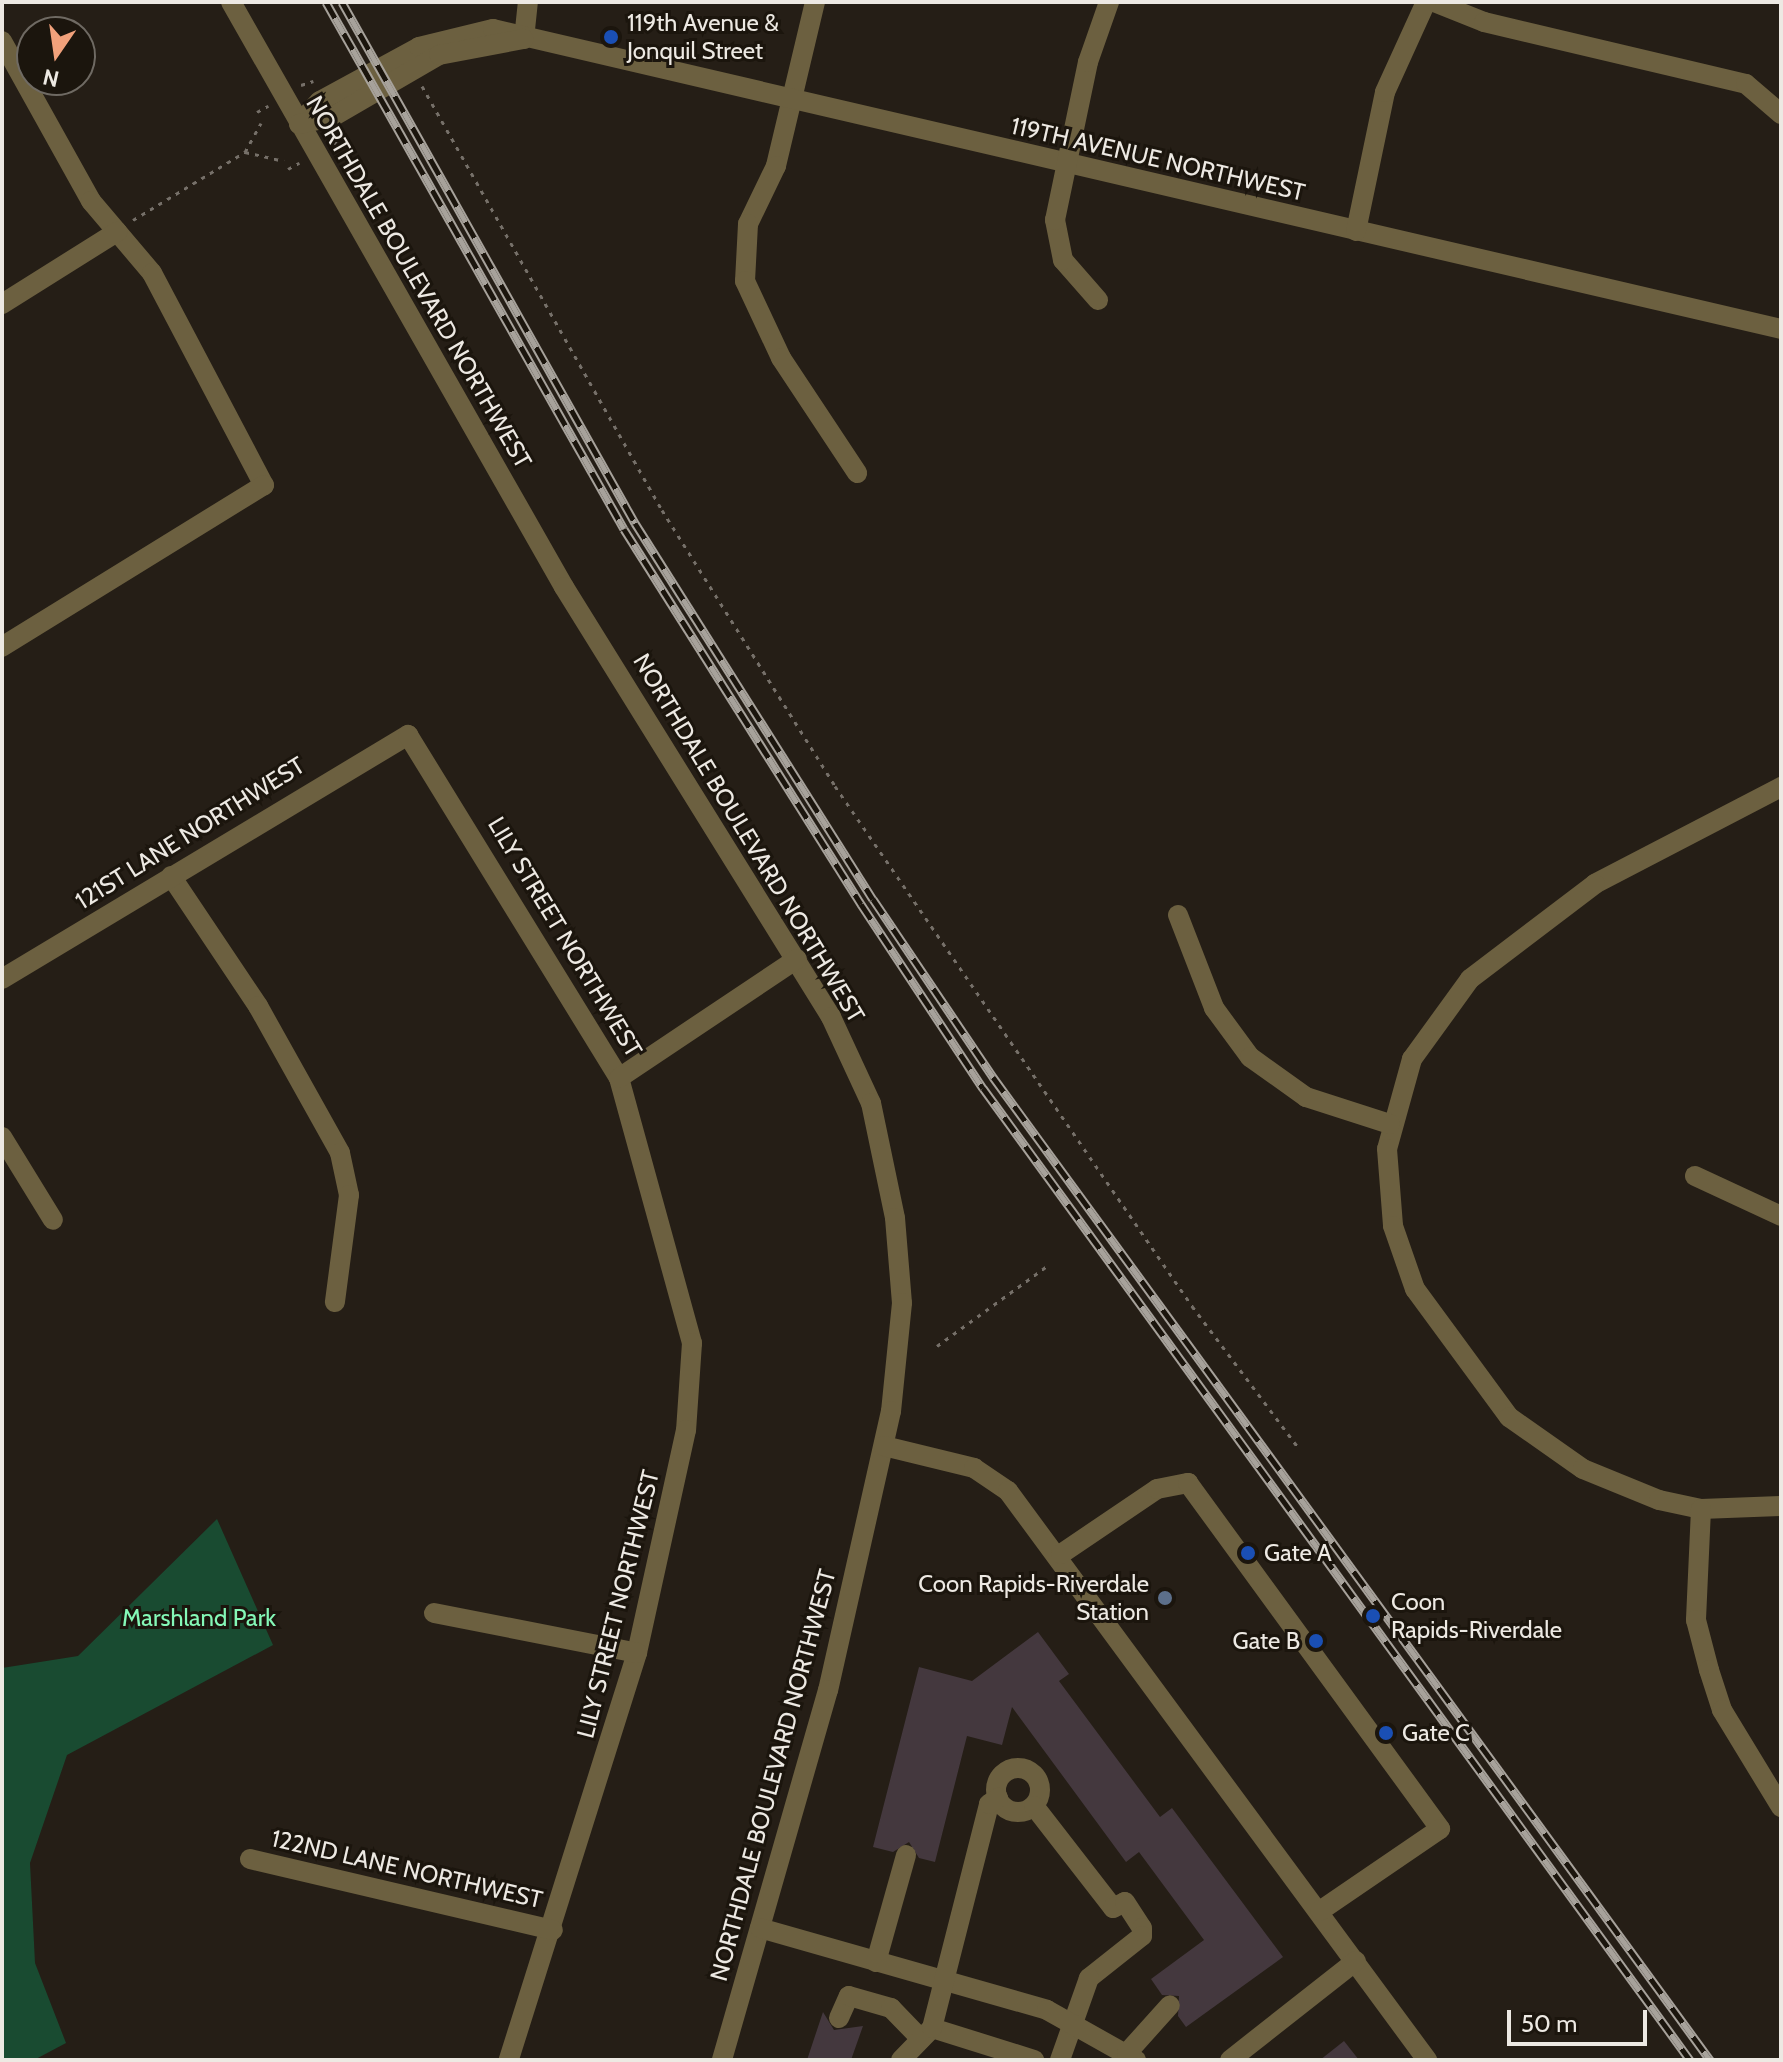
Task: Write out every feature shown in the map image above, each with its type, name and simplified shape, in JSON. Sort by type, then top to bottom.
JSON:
[{"type":"street","name":"NORTHDALE BOULEVARD NORTHWEST","points":[[231,2],[564,587],[797,959],[871,1103],[895,1218],[902,1303],[884,1446],[828,1690],[722,2060]]},
{"type":"street","points":[[524,39],[528,2]]},
{"type":"street","points":[[815,2],[793,101],[771,179],[748,224],[745,281],[781,358],[857,473]]},
{"type":"street","points":[[1098,300],[1056,244],[1065,164],[1109,2]]},
{"type":"street","points":[[1356,231],[1385,92],[1426,2]]},
{"type":"street","points":[[1434,2],[1484,22],[1746,84],[1781,114]]},
{"type":"street","name":"119TH AVENUE NORTHWEST","points":[[299,124],[320,101],[433,40],[493,29],[524,39],[1781,329]]},
{"type":"street","name":"119TH AVENUE NORTHWEST","points":[[299,124],[332,117],[413,69],[454,50],[524,39]]},
{"type":"street","points":[[2,41],[78,180],[152,273],[264,485],[2,647]]},
{"type":"street","points":[[2,304],[117,232]]},
{"type":"street","name":"121ST LANE NORTHWEST","points":[[2,979],[408,735]]},
{"type":"street","name":"LILY STREET NORTHWEST","points":[[408,735],[619,1078],[692,1343],[670,1520],[637,1653],[553,1930],[509,2060]]},
{"type":"street","points":[[1781,787],[1595,884],[1470,979],[1429,1028],[1390,1124],[1388,1186],[1401,1256],[1431,1317],[1488,1395],[1583,1469],[1701,1509],[1781,1506]]},
{"type":"street","points":[[171,876],[258,1006],[340,1153],[349,1195],[335,1302]]},
{"type":"street","points":[[1178,915],[1214,1008],[1250,1057],[1306,1097],[1390,1124]]},
{"type":"street","points":[[619,1078],[797,959]]},
{"type":"street","points":[[2,1137],[53,1220]]},
{"type":"street","points":[[1695,1176],[1781,1216]]},
{"type":"street","points":[[884,1446],[974,1468],[1008,1491],[1061,1554],[1427,2060]]},
{"type":"street","points":[[1061,1554],[1139,1501],[1188,1483],[1440,1829],[1320,1911]]},
{"type":"street","points":[[1701,1509],[1696,1620],[1709,1670],[1722,1710],[1781,1807]]},
{"type":"street","points":[[434,1613],[637,1653]]},
{"type":"street","points":[[901,2060],[926,2034],[945,1981],[989,1804],[998,1798],[1005,1773],[1026,1770],[1039,1786],[1034,1806]]},
{"type":"street","points":[[998,1798],[1014,1812],[1034,1806]]},
{"type":"street","points":[[1034,1806],[1113,1908],[1125,1902],[1142,1928],[1142,1936],[1089,1978],[1060,2060]]},
{"type":"street","points":[[876,1962],[906,1855]]},
{"type":"street","name":"122ND LANE NORTHWEST","points":[[250,1859],[553,1930]]},
{"type":"street","points":[[760,1928],[945,1981],[1071,2022],[1132,2056],[1170,2005]]},
{"type":"street","points":[[1230,2060],[1356,1961]]},
{"type":"street","points":[[839,2018],[849,1996],[891,2008],[926,2034],[1034,2060]]},
{"type":"path","points":[[413,69],[662,510],[827,773],[1165,1267],[1298,1447]]},
{"type":"path","points":[[117,232],[245,152],[261,123]]},
{"type":"path","points":[[245,152],[284,161]]},
{"type":"path","points":[[937,1346],[1047,1266]]},
{"type":"green space","name":"Marshland Park","points":[[217,1519],[273,1645],[67,1755],[30,1863],[35,1963],[66,2043],[34,2060],[2,2060],[2,1668],[78,1656]]},
{"type":"building","points":[[1038,1632],[1069,1674],[1059,1681],[1160,1817],[1172,1808],[1283,1957],[1186,2027],[1178,2016],[1179,1996],[1162,1995],[1151,1979],[1204,1940],[1139,1852],[1126,1862],[1012,1707],[1002,1745],[967,1736],[935,1862],[919,1858],[909,1842],[893,1852],[873,1847],[919,1667],[972,1681]]},
{"type":"building","points":[[823,2012],[834,2030],[863,2026],[851,2060],[807,2060]]},
{"type":"building","points":[[1344,2041],[1359,2060],[1320,2060]]},
{"type":"railway","points":[[326,2],[624,529],[861,904],[983,1088],[1690,2060]]},
{"type":"railway","points":[[342,2],[635,523],[873,899],[993,1077],[1710,2060]]},
{"type":"place","name":"119th Avenue & Jonquil Street","points":[[611,37]]},
{"type":"place","name":"Gate A","points":[[1248,1553]]},
{"type":"place","name":"Coon Rapids-Riverdale Station","points":[[1165,1598]]},
{"type":"place","name":"Coon Rapids-Riverdale","points":[[1373,1616]]},
{"type":"place","name":"Gate B","points":[[1316,1641]]},
{"type":"place","name":"Gate C","points":[[1386,1733]]}]
